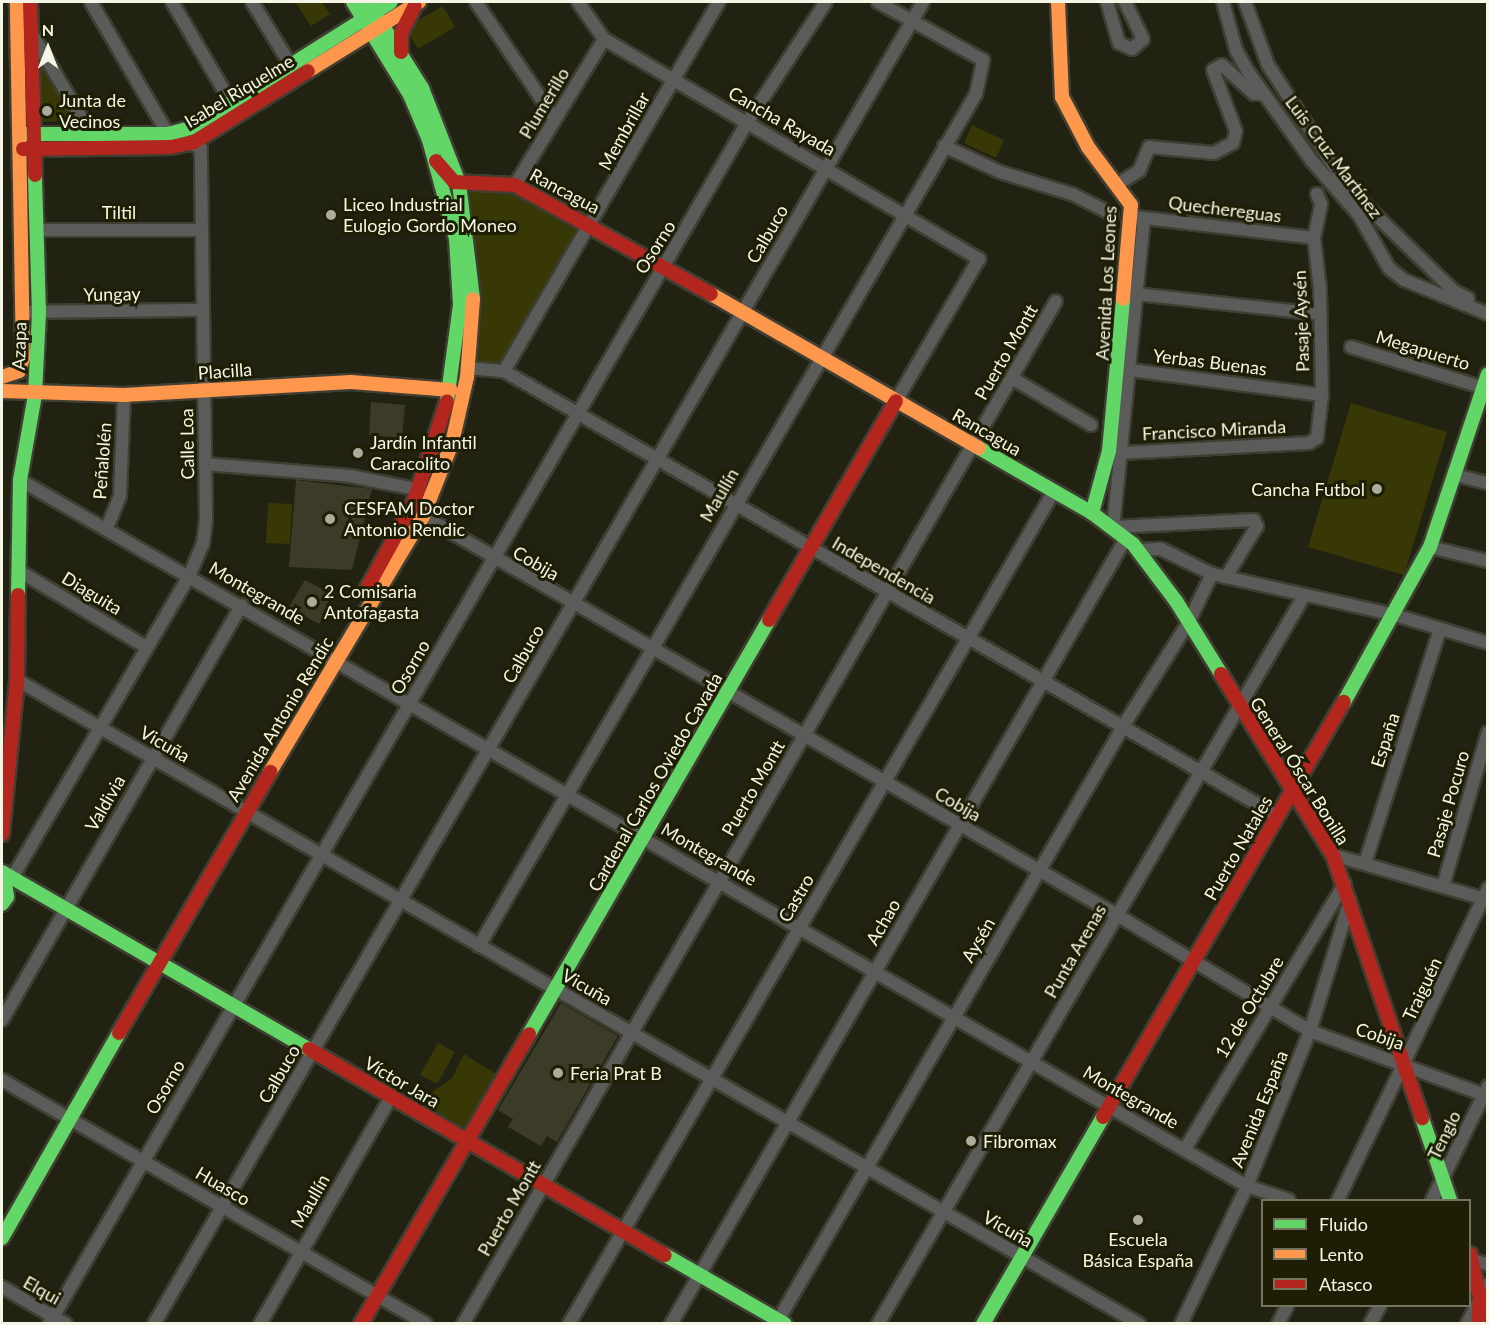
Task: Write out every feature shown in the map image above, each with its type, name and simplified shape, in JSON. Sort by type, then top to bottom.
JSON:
[{"type":"street","name":"Azapa","points":[[17,2],[29,134]]},
{"type":"street","name":"Azapa","points":[[2,377],[21,368],[21,312],[29,149],[30,2]]},
{"type":"street","points":[[91,2],[168,134],[194,142]]},
{"type":"street","points":[[172,2],[231,104]]},
{"type":"street","points":[[252,2],[298,77]]},
{"type":"street","name":"Avenida Antonio Rendic","points":[[332,657],[420,490],[451,390],[459,305],[458,262],[436,161],[410,95],[353,2]]},
{"type":"street","name":"Isabel Riquelme","points":[[29,134],[168,134],[191,128],[391,2]]},
{"type":"street","name":"Isabel Riquelme","points":[[375,12],[418,2]]},
{"type":"street","points":[[401,52],[401,33],[418,2]]},
{"type":"street","points":[[476,2],[555,119]]},
{"type":"street","name":"Cancha Rayada","points":[[578,2],[604,39],[979,259]]},
{"type":"street","name":"Osorno","points":[[51,1320],[748,122],[826,2]]},
{"type":"street","points":[[878,2],[913,20]]},
{"type":"street","name":"Calbuco","points":[[154,1323],[923,2]]},
{"type":"street","name":"Avenida Los Leones","points":[[1058,2],[1058,86],[1088,147],[1128,195],[1138,217],[1136,294],[1130,370],[1113,527]]},
{"type":"street","points":[[1107,2],[1119,43],[1132,49],[1143,39],[1125,2]]},
{"type":"street","name":"Luis Cruz Martínez","points":[[1223,2],[1236,50],[1263,94],[1359,215],[1389,268],[1404,280],[1488,314]]},
{"type":"street","points":[[1245,2],[1268,65],[1348,188],[1454,291],[1488,308]]},
{"type":"street","name":"Membrillar","points":[[504,371],[592,225],[714,3]]},
{"type":"street","name":"Isabel Riquelme","points":[[29,149],[171,147],[194,142],[370,31],[375,12]]},
{"type":"street","name":"Avenida Antonio Rendic","points":[[2,1238],[65,1116],[241,809],[332,657],[423,516],[452,443],[468,368],[473,272],[459,183],[438,122],[401,52],[375,12]]},
{"type":"street","name":"Maullín","points":[[479,946],[903,213],[976,94],[982,60],[913,20]]},
{"type":"street","points":[[31,33],[91,134]]},
{"type":"street","name":"Plumerillo","points":[[515,185],[604,39]]},
{"type":"street","points":[[1118,184],[1139,171],[1149,147],[1214,153],[1233,143],[1236,131],[1213,70],[1222,65],[1254,94],[1263,94]]},
{"type":"street","name":"Calle Loa","points":[[6,874],[99,727],[190,574],[202,544],[205,464],[201,148],[194,142]]},
{"type":"street","points":[[944,146],[1000,172],[1072,194],[1112,214]]},
{"type":"street","name":"Azapa","points":[[2,834],[17,680],[20,480],[35,395],[39,313],[38,230],[29,149]]},
{"type":"street","name":"Avenida Antonio Rendic","points":[[436,161],[459,183]]},
{"type":"street","name":"Rancagua","points":[[454,165],[494,183]]},
{"type":"street","name":"Rancagua","points":[[459,183],[515,185],[592,225],[663,268],[1092,513],[1113,527],[1139,550]]},
{"type":"street","name":"Pasaje Aysén","points":[[1309,443],[1320,431],[1322,395],[1320,314],[1314,238],[1321,204],[1317,194]]},
{"type":"street","name":"Avenida Los Leones","points":[[1092,513],[1109,451],[1138,217]]},
{"type":"street","name":"Quechereguas","points":[[1138,217],[1314,238]]},
{"type":"street","name":"Tiltil","points":[[38,230],[201,230]]},
{"type":"street","name":"Cardenal Carlos Oviedo Cavada","points":[[362,1323],[979,259]]},
{"type":"street","points":[[1136,294],[1320,314]]},
{"type":"street","name":"Puerto Montt","points":[[463,1323],[1056,301]]},
{"type":"street","name":"Yungay","points":[[21,312],[203,310]]},
{"type":"street","name":"Megapuerto","points":[[1351,347],[1484,388]]},
{"type":"street","name":"Independencia","points":[[468,368],[504,371],[1278,816]]},
{"type":"street","name":"Yerbas Buenas","points":[[1130,370],[1322,395]]},
{"type":"street","name":"Puerto Natales","points":[[984,1323],[1395,615],[1430,547],[1455,475],[1484,404],[1484,388],[1488,374]]},
{"type":"street","points":[[1012,378],[1091,425]]},
{"type":"street","name":"Placilla","points":[[2,391],[35,395],[123,395],[351,382],[451,390]]},
{"type":"street","name":"Peñalolén","points":[[107,528],[120,495],[123,395]]},
{"type":"street","name":"Francisco Miranda","points":[[1120,453],[1309,443]]},
{"type":"street","points":[[205,464],[350,476],[420,490]]},
{"type":"street","points":[[1455,475],[1488,483]]},
{"type":"street","name":"Montegrande","points":[[20,480],[190,574],[1247,1186],[1286,1199]]},
{"type":"street","name":"Castro","points":[[569,1323],[1054,491]]},
{"type":"street","name":"Cobija","points":[[423,516],[493,559],[1117,915],[1310,1031],[1486,1092]]},
{"type":"street","points":[[1113,527],[1254,520],[1257,526],[1226,577]]},
{"type":"street","name":"Achao","points":[[671,1323],[1126,538]]},
{"type":"street","points":[[1430,547],[1488,561]]},
{"type":"street","points":[[1139,550],[1161,549],[1212,574],[1395,615],[1488,643]]},
{"type":"street","name":"General Óscar Bonilla","points":[[1139,550],[1188,623],[1239,708],[1333,855],[1345,883],[1450,1199]]},
{"type":"street","name":"Diaguita","points":[[19,571],[146,646]]},
{"type":"street","name":"Aysén","points":[[780,1322],[866,1168],[1123,728],[1188,623],[1212,574]]},
{"type":"street","name":"Punta Arenas","points":[[878,1323],[1304,596]]},
{"type":"street","name":"Valdivia","points":[[2,1020],[152,757],[242,605]]},
{"type":"street","name":"España","points":[[1365,863],[1440,629]]},
{"type":"street","name":"Vicuña","points":[[17,680],[1139,1323]]},
{"type":"street","name":"Pasaje Pocuro","points":[[1443,886],[1488,732]]},
{"type":"street","points":[[1333,855],[1486,896]]},
{"type":"street","points":[[2,904],[7,897],[6,874]]},
{"type":"street","name":"Víctor Jara","points":[[6,874],[780,1322]]},
{"type":"street","name":"12 de Octubre","points":[[1185,1149],[1345,883]]},
{"type":"street","name":"Traiguén","points":[[1338,1199],[1486,896]]},
{"type":"street","name":"Avenida España","points":[[1181,1323],[1247,1186],[1310,1031],[1350,900]]},
{"type":"street","name":"Huasco","points":[[2,1080],[426,1323]]},
{"type":"street","name":"Tenglo","points":[[1432,1199],[1486,1092]]},
{"type":"street","name":"Maullín","points":[[260,1323],[391,1097]]},
{"type":"street","name":"Avenida Antonio Rendic","points":[[2,1215],[65,1116]]},
{"type":"street","points":[[1471,1257],[1488,1264]]},
{"type":"street","points":[[1471,1260],[1484,1300]]},
{"type":"street","points":[[1478,1323],[1488,1284]]},
{"type":"street","name":"Elqui","points":[[2,1287],[51,1320],[66,1323]]},
{"type":"street","points":[[1467,1323],[1484,1300]]},
{"type":"street","points":[[1278,1323],[1286,1307]]},
{"type":"street","points":[[1370,1323],[1379,1307]]},
{"type":"shaded area","points":[[295,2],[322,2],[330,14],[311,26]]},
{"type":"shaded area","points":[[443,6],[455,27],[418,49],[405,28]]},
{"type":"shaded area","points":[[36,50],[82,120],[37,122]]},
{"type":"shaded area","points":[[972,125],[1004,140],[996,158],[964,143]]},
{"type":"shaded area","points":[[464,188],[503,188],[586,226],[502,366],[475,360]]},
{"type":"shaded area","name":"Cancha Futbol","points":[[1351,403],[1447,432],[1404,575],[1308,547]]},
{"type":"shaded area","points":[[268,503],[292,504],[290,544],[266,543]]},
{"type":"shaded area","points":[[438,1043],[455,1052],[437,1084],[420,1075]]},
{"type":"shaded area","points":[[464,1054],[496,1074],[463,1130],[421,1100],[452,1078]]},
{"type":"building","points":[[371,402],[405,405],[402,438],[369,435]]},
{"type":"building","name":"CESFAM Doctor Antonio Rendic","points":[[296,480],[372,489],[352,570],[289,567]]},
{"type":"building","name":"2 Comisaria Antofagasta","points":[[305,580],[336,596],[319,624],[289,607]]},
{"type":"building","name":"Feria Prat B","points":[[561,1003],[618,1036],[557,1142],[547,1136],[541,1146],[508,1127],[513,1119],[498,1110]]},
{"type":"traffic: fast","points":[[353,2],[410,95],[429,140],[456,239],[460,305],[447,401]]},
{"type":"traffic: fast","points":[[368,2],[422,88],[459,183],[473,299]]},
{"type":"traffic: fast","points":[[23,134],[168,134],[191,128],[391,2]]},
{"type":"traffic: fast","points":[[18,595],[20,480],[35,395],[39,313],[35,175]]},
{"type":"traffic: fast","points":[[1092,513],[1109,451],[1123,299]]},
{"type":"traffic: fast","points":[[1344,702],[1430,547],[1488,374]]},
{"type":"traffic: fast","points":[[979,448],[1092,513],[1133,544],[1176,601],[1221,674]]},
{"type":"traffic: fast","points":[[529,1034],[769,620]]},
{"type":"traffic: fast","points":[[2,872],[309,1049]]},
{"type":"traffic: fast","points":[[2,904],[7,897],[4,873]]},
{"type":"traffic: fast","points":[[2,1238],[119,1033]]},
{"type":"traffic: fast","points":[[983,1324],[1103,1117]]},
{"type":"traffic: fast","points":[[1422,1118],[1450,1199]]},
{"type":"traffic: fast","points":[[665,1255],[785,1324]]},
{"type":"traffic: slow","points":[[2,377],[19,371],[23,358],[17,2]]},
{"type":"traffic: slow","points":[[308,71],[419,2]]},
{"type":"traffic: slow","points":[[1058,2],[1062,97],[1088,147],[1131,205],[1123,299]]},
{"type":"traffic: slow","points":[[711,294],[979,448]]},
{"type":"traffic: slow","points":[[270,772],[423,516],[452,443],[467,377],[473,299]]},
{"type":"traffic: slow","points":[[2,391],[124,395],[351,382],[451,390]]},
{"type":"traffic: jam","points":[[30,2],[35,175]]},
{"type":"traffic: jam","points":[[401,52],[401,33],[415,6]]},
{"type":"traffic: jam","points":[[23,149],[171,147],[194,142],[308,71]]},
{"type":"traffic: jam","points":[[436,161],[454,182],[515,185],[711,294]]},
{"type":"traffic: jam","points":[[366,590],[413,504],[447,401]]},
{"type":"traffic: jam","points":[[769,620],[896,401]]},
{"type":"traffic: jam","points":[[2,834],[17,680],[18,595]]},
{"type":"traffic: jam","points":[[1221,674],[1333,855],[1422,1118]]},
{"type":"traffic: jam","points":[[1103,1117],[1344,702]]},
{"type":"traffic: jam","points":[[119,1033],[270,772]]},
{"type":"traffic: jam","points":[[361,1324],[529,1034]]},
{"type":"traffic: jam","points":[[309,1049],[665,1255]]},
{"type":"traffic: jam","points":[[1471,1258],[1480,1298],[1478,1324]]},
{"type":"place","name":"Junta de Vecinos","points":[[47,111]]},
{"type":"place","name":"Liceo Industrial Eulogio Gordo Moneo","points":[[331,215]]},
{"type":"place","name":"Jardín Infantil Caracolito","points":[[358,453]]},
{"type":"place","name":"Cancha Futbol","points":[[1377,489]]},
{"type":"place","name":"CESFAM Doctor Antonio Rendic","points":[[330,519]]},
{"type":"place","name":"2 Comisaria Antofagasta","points":[[312,602]]},
{"type":"place","name":"Feria Prat B","points":[[558,1073]]},
{"type":"place","name":"Fibromax","points":[[971,1141]]},
{"type":"place","name":"Escuela Básica España","points":[[1138,1220]]}]
